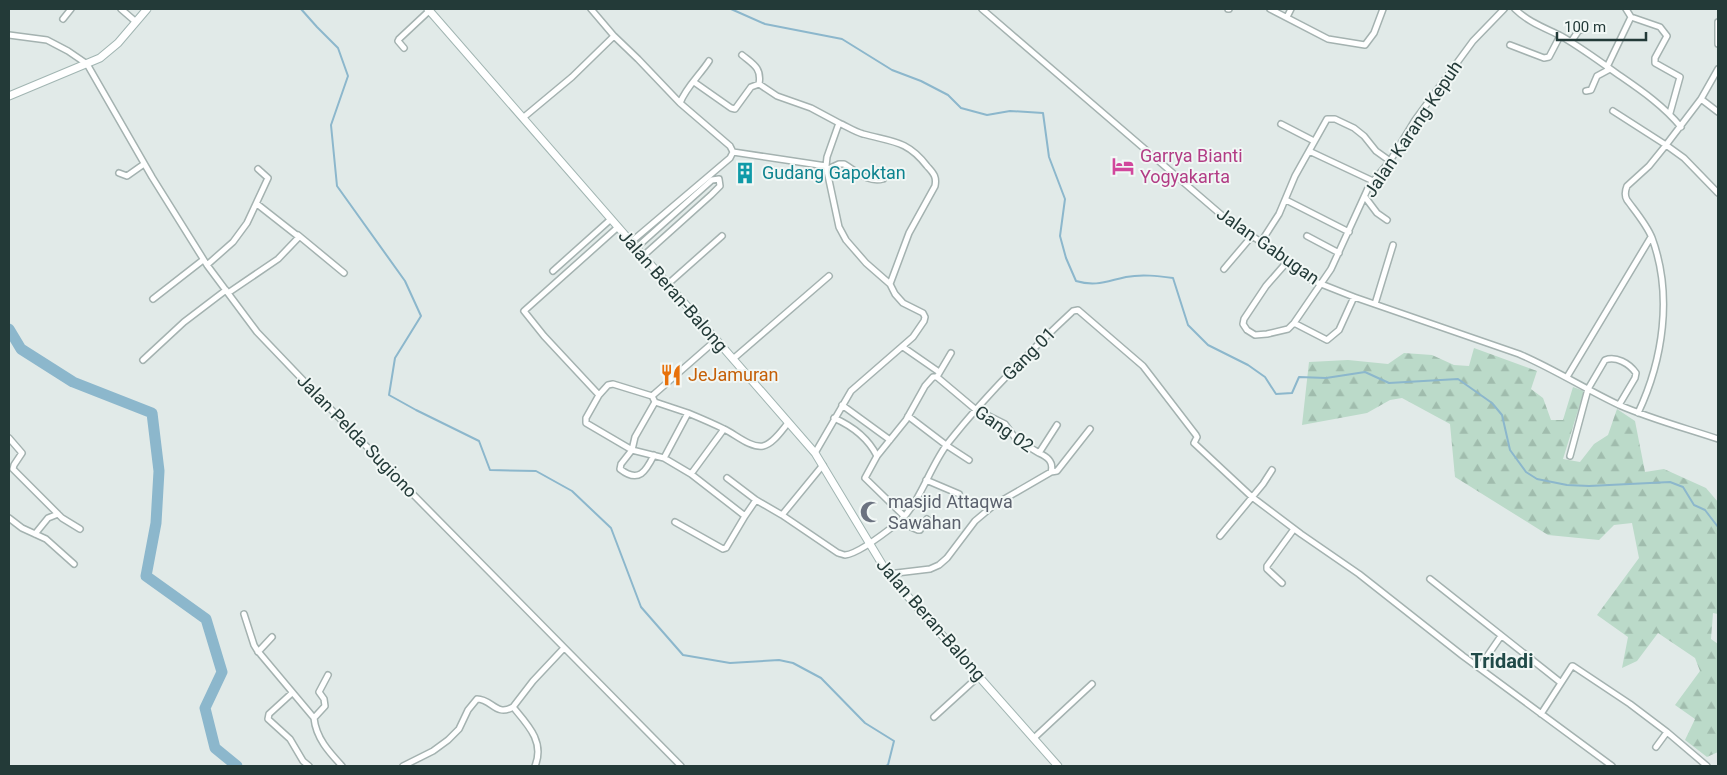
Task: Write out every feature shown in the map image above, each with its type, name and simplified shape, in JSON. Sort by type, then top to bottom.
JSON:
[{"type":"main road","points":[[9,96],[87,64],[108,52],[147,9]]},
{"type":"main road","name":"Jalan Beran-Balong","points":[[429,9],[815,453],[888,574],[1058,766]]},
{"type":"street","points":[[63,18],[71,9]]},
{"type":"street","points":[[121,9],[136,22]]},
{"type":"street","points":[[404,48],[398,41],[399,39],[429,9]]},
{"type":"street","points":[[591,9],[614,36],[680,103],[730,146],[733,152]]},
{"type":"street","name":"Jalan Gabugan","points":[[982,9],[1220,214],[1262,242],[1311,280],[1354,297],[1519,354],[1543,364],[1588,389],[1638,413],[1718,439]]},
{"type":"street","points":[[1270,9],[1328,39],[1365,46],[1374,33],[1382,9]]},
{"type":"street","points":[[1287,18],[1291,9]]},
{"type":"street","name":"Jalan Karang Kepuh","points":[[1294,323],[1332,269],[1374,181],[1390,161],[1415,120],[1473,41],[1504,9]]},
{"type":"street","points":[[1515,9],[1520,15],[1535,24],[1571,42],[1645,93],[1670,113],[1681,127]]},
{"type":"street","points":[[1626,9],[1631,17],[1660,28],[1667,36],[1655,58],[1655,63],[1680,77],[1670,113]]},
{"type":"street","points":[[1586,91],[1591,90],[1597,76],[1609,68],[1631,17]]},
{"type":"street","points":[[1718,22],[1718,44]]},
{"type":"street","points":[[1571,42],[1579,30],[1584,30]]},
{"type":"street","points":[[9,35],[47,40],[87,64]]},
{"type":"street","points":[[524,117],[572,77],[614,36]]},
{"type":"street","points":[[1510,45],[1544,58],[1549,57],[1560,36]]},
{"type":"street","points":[[742,54],[758,69],[760,75],[759,84]]},
{"type":"street","points":[[680,103],[683,94],[709,61]]},
{"type":"street","name":"Jalan Pelda Sugiono","points":[[87,64],[144,164],[203,260],[256,332],[681,766]]},
{"type":"street","points":[[1638,413],[1646,397],[1658,358],[1662,326],[1662,289],[1660,271],[1651,237],[1627,200],[1625,190],[1649,166],[1681,127],[1701,99],[1718,69]]},
{"type":"street","points":[[694,82],[731,108],[737,107],[751,87],[759,84]]},
{"type":"street","points":[[759,84],[777,96],[811,108],[862,134],[889,139],[916,152],[933,172],[936,179],[934,186],[909,233],[890,284]]},
{"type":"street","points":[[1701,99],[1718,112]]},
{"type":"street","points":[[1613,111],[1684,158],[1718,192]]},
{"type":"street","points":[[1262,242],[1279,214],[1295,176],[1327,119],[1335,119],[1354,128],[1364,136],[1376,151],[1390,161]]},
{"type":"street","points":[[815,453],[851,391],[913,337],[925,317],[923,312],[903,302],[895,294],[890,284],[866,263],[846,240],[839,227],[826,168],[827,157],[838,122]]},
{"type":"street","points":[[1281,124],[1314,141]]},
{"type":"street","points":[[1309,151],[1374,181]]},
{"type":"street","points":[[733,152],[826,168],[844,164],[870,180],[882,179]]},
{"type":"street","points":[[631,242],[730,158],[733,152]]},
{"type":"street","points":[[119,173],[127,176],[144,164]]},
{"type":"street","points":[[207,265],[233,242],[247,223],[268,178],[258,170]]},
{"type":"street","points":[[636,248],[712,180],[719,180],[720,186],[711,196],[643,256]]},
{"type":"street","points":[[1365,197],[1376,213],[1387,220]]},
{"type":"street","points":[[1286,200],[1349,232]]},
{"type":"street","points":[[257,204],[298,235],[344,274]]},
{"type":"street","points":[[553,271],[611,219]]},
{"type":"street","points":[[599,395],[544,336],[524,311],[618,227]]},
{"type":"street","points":[[143,360],[184,322],[227,291],[278,259],[298,240],[298,235]]},
{"type":"street","points":[[668,284],[722,236]]},
{"type":"street","points":[[1224,270],[1252,236]]},
{"type":"street","points":[[1307,236],[1339,253]]},
{"type":"street","points":[[1567,377],[1651,237]]},
{"type":"street","points":[[1375,304],[1393,245]]},
{"type":"street","points":[[153,299],[203,260]]},
{"type":"street","points":[[1287,262],[1244,319],[1243,324],[1247,330],[1256,334],[1267,334],[1288,329],[1294,323],[1327,340],[1339,330],[1354,297]]},
{"type":"street","points":[[733,359],[829,276]]},
{"type":"street","name":"Gang 01","points":[[727,478],[756,500],[782,515],[838,553],[845,555],[852,553],[869,544],[903,518],[946,445],[975,410],[1049,333],[1076,309],[1082,312],[1143,366],[1196,435],[1194,444],[1252,497]]},
{"type":"street","points":[[652,396],[716,340]]},
{"type":"street","name":"Gang 02","points":[[903,347],[938,375],[975,410],[1005,424],[1016,439],[1039,453],[1057,425]]},
{"type":"street","points":[[927,519],[920,530],[910,527],[865,478],[865,475],[908,416],[931,378],[938,375],[951,353]]},
{"type":"street","points":[[1570,456],[1588,389],[1605,360],[1610,358],[1618,360],[1636,373],[1635,378],[1619,404]]},
{"type":"street","points":[[746,516],[691,474],[664,458],[632,450],[586,422],[586,418],[599,395],[608,385],[613,384],[652,396],[655,402],[688,413],[724,429],[752,445],[765,446],[788,423]]},
{"type":"street","points":[[654,454],[642,474],[632,475],[620,470],[620,464],[632,450],[635,437],[655,402]]},
{"type":"street","points":[[842,404],[890,440]]},
{"type":"street","points":[[664,458],[688,413]]},
{"type":"street","points":[[908,416],[969,460]]},
{"type":"street","points":[[834,418],[868,440],[877,456]]},
{"type":"street","points":[[691,474],[724,429]]},
{"type":"street","points":[[888,574],[930,569],[939,565],[947,558],[975,521],[994,505],[1050,472],[1057,471],[1090,429]]},
{"type":"street","points":[[9,438],[22,453],[13,469],[58,514],[80,530]]},
{"type":"street","points":[[1039,453],[1050,460],[1052,465],[1050,472]]},
{"type":"street","points":[[782,515],[823,465]]},
{"type":"street","points":[[1220,536],[1263,484],[1272,470]]},
{"type":"street","points":[[926,480],[959,494]]},
{"type":"street","points":[[1252,497],[1359,574],[1478,668],[1612,766]]},
{"type":"street","points":[[675,522],[723,549],[726,548],[756,500]]},
{"type":"street","points":[[35,534],[48,518],[58,514]]},
{"type":"street","points":[[9,518],[22,528],[46,540],[74,564]]},
{"type":"street","points":[[1282,583],[1267,566],[1294,529]]},
{"type":"street","points":[[1430,580],[1560,682]]},
{"type":"street","points":[[244,614],[258,652],[314,718],[315,728],[320,740],[342,766]]},
{"type":"street","points":[[1478,668],[1500,636]]},
{"type":"street","points":[[258,652],[272,637]]},
{"type":"street","points":[[402,766],[433,751],[448,740],[458,729],[468,710],[477,699],[482,699],[498,709],[504,710],[513,706],[564,648]]},
{"type":"street","points":[[1541,714],[1560,682],[1572,666],[1574,666],[1630,704],[1707,766]]},
{"type":"street","points":[[314,718],[325,706],[324,699],[318,692],[328,674]]},
{"type":"street","points":[[934,717],[979,676]]},
{"type":"street","points":[[1034,738],[1092,684]]},
{"type":"street","points":[[292,693],[269,714],[268,719],[290,739],[303,761],[309,766]]},
{"type":"street","points":[[513,706],[535,734],[538,748],[537,761],[534,766]]},
{"type":"street","points":[[1656,747],[1667,732]]},
{"type":"green space","points":[[1474,348],[1537,371],[1531,389],[1543,398],[1551,420],[1563,420],[1573,387],[1584,391],[1563,459],[1580,462],[1594,444],[1608,435],[1617,409],[1635,421],[1645,472],[1664,469],[1706,488],[1718,502],[1718,614],[1713,613],[1711,639],[1718,644],[1718,752],[1707,757],[1685,740],[1695,719],[1675,705],[1700,671],[1695,658],[1658,633],[1637,661],[1622,668],[1628,637],[1597,615],[1639,558],[1632,523],[1614,525],[1599,540],[1548,535],[1455,477],[1450,424],[1402,398],[1390,400],[1367,413],[1302,425],[1309,362],[1348,360],[1388,364],[1404,353],[1432,355],[1454,365],[1469,366]]},
{"type":"waterway","points":[[301,9],[338,48],[348,76],[331,125],[337,186],[405,281],[421,316],[395,358],[389,395],[479,441],[490,470],[536,471],[572,491],[611,528],[641,607],[683,655],[730,663],[779,660],[793,663],[821,678],[865,723],[894,741],[888,765],[886,766]]},
{"type":"waterway","points":[[731,9],[765,24],[842,39],[892,70],[921,81],[948,95],[961,108],[987,115],[1010,111],[1043,113],[1049,157],[1065,199],[1060,236],[1066,258],[1076,281],[1096,283],[1138,276],[1173,278],[1188,325],[1208,345],[1248,365],[1265,377],[1276,394],[1292,393],[1299,377],[1326,378],[1365,372],[1389,383],[1458,379],[1492,403],[1502,415],[1510,450],[1526,472],[1537,479],[1567,485],[1589,486],[1670,482],[1683,487],[1694,505],[1705,510],[1718,527]]},
{"type":"waterway","points":[[9,329],[21,349],[73,382],[152,413],[159,471],[156,523],[146,576],[206,619],[222,672],[205,708],[215,748],[237,766]]},
{"type":"place","name":"Garrya Bianti Yogyakarta","points":[[1123,166]]},
{"type":"place","name":"Gudang Gapoktan","points":[[745,173]]},
{"type":"place","name":"JeJamuran","points":[[671,375]]},
{"type":"place","name":"masjid Attaqwa Sawahan","points":[[871,512]]},
{"type":"district","name":"Tridadi","points":[[1502,661]]}]
